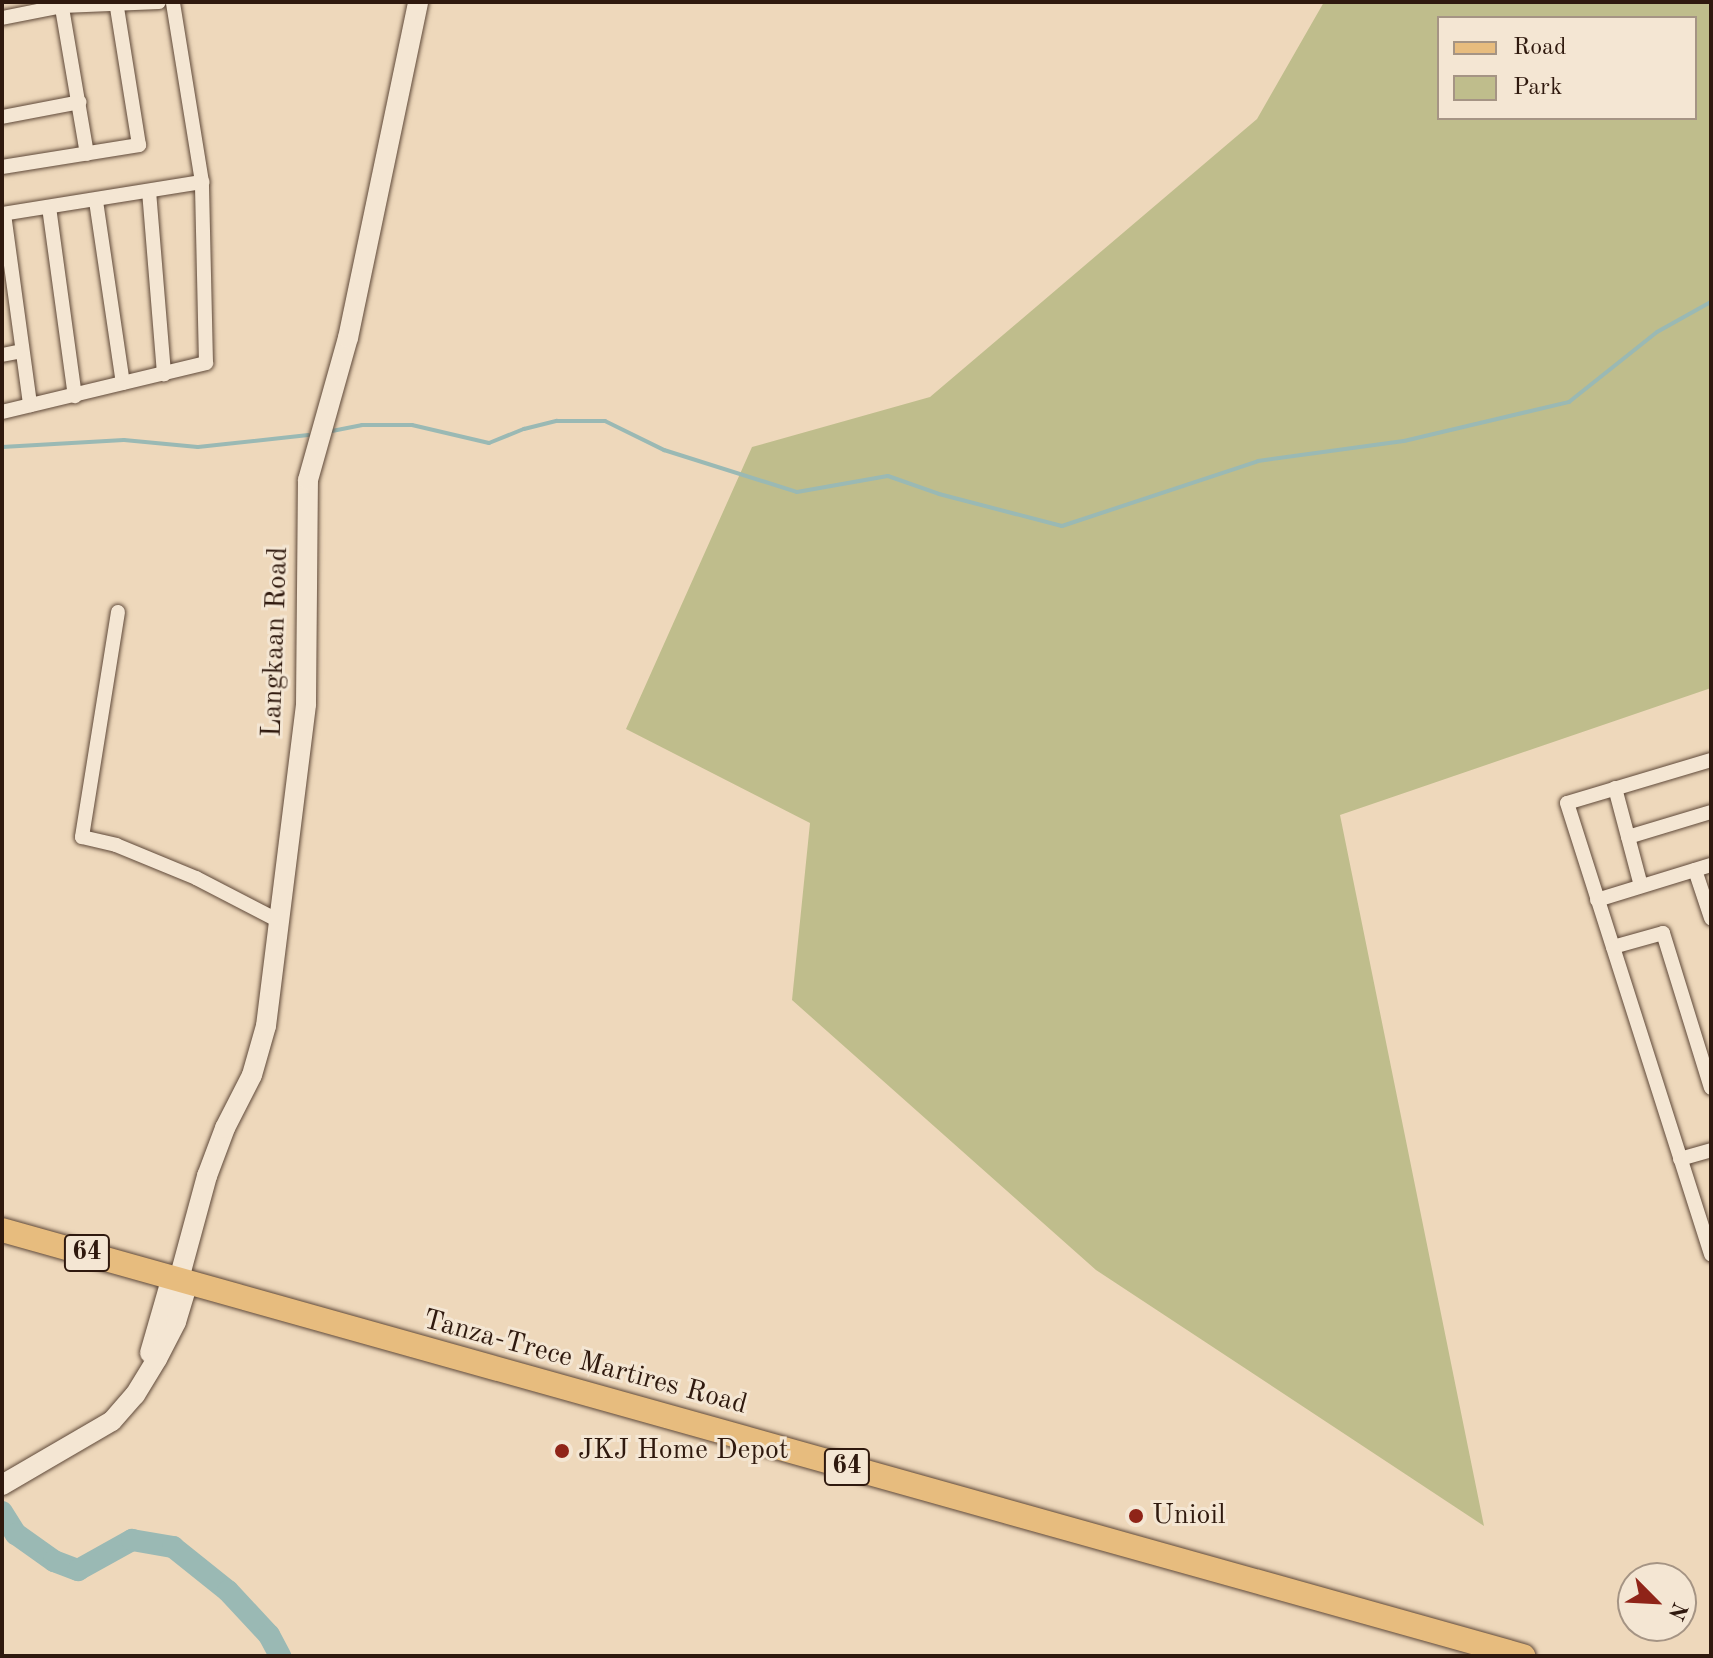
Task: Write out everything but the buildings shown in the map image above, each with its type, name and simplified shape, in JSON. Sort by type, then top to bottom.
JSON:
[{"type":"main road","name":"Tanza-Trece Martires Road","points":[[2,1230],[1492,1652],[1523,1656]]},
{"type":"street","points":[[6,12],[62,4],[159,2]]},
{"type":"street","points":[[2,412],[206,363],[202,182],[173,2]]},
{"type":"street","name":"Langkaan Road","points":[[2,1485],[112,1421],[135,1395],[157,1359],[207,1176],[225,1128],[252,1075],[266,1026],[306,704],[308,480],[348,338],[418,2]]},
{"type":"street","points":[[2,167],[139,145],[116,3]]},
{"type":"street","points":[[62,4],[87,154]]},
{"type":"street","points":[[2,117],[80,102]]},
{"type":"street","points":[[30,405],[22,351],[9,308],[3,214],[202,182]]},
{"type":"street","points":[[149,191],[164,374]]},
{"type":"street","points":[[96,201],[123,383]]},
{"type":"street","points":[[49,207],[75,396]]},
{"type":"street","points":[[2,355],[22,351]]},
{"type":"street","points":[[118,612],[82,837],[116,845],[196,878],[279,921]]},
{"type":"street","points":[[1711,760],[1567,803],[1680,1159],[1704,1208],[1711,1255]]},
{"type":"street","points":[[1615,788],[1641,886]]},
{"type":"street","points":[[1628,837],[1711,812]]},
{"type":"street","points":[[1597,900],[1711,865]]},
{"type":"street","points":[[1695,870],[1711,918]]},
{"type":"street","points":[[1613,947],[1663,933],[1711,1088]]},
{"type":"street","points":[[1680,1159],[1711,1150]]},
{"type":"green space","points":[[1324,2],[1711,2],[1711,688],[1340,815],[1484,1526],[1096,1270],[792,1000],[810,823],[626,729],[752,447],[930,397],[1257,119]]},
{"type":"waterway","points":[[332,431],[362,425],[412,425],[489,443],[524,429],[557,421],[605,421],[664,450],[797,492],[888,476],[939,494],[1062,526],[1258,461],[1404,441],[1569,402],[1657,332],[1711,302]]},
{"type":"waterway","points":[[2,447],[124,440],[198,447],[308,435]]},
{"type":"waterway","points":[[2,1512],[16,1534],[54,1561],[78,1570],[132,1540],[173,1547],[228,1591],[269,1635],[280,1656]]},
{"type":"place","name":"JKJ Home Depot","points":[[562,1451]]},
{"type":"place","name":"Unioil","points":[[1136,1516]]}]
